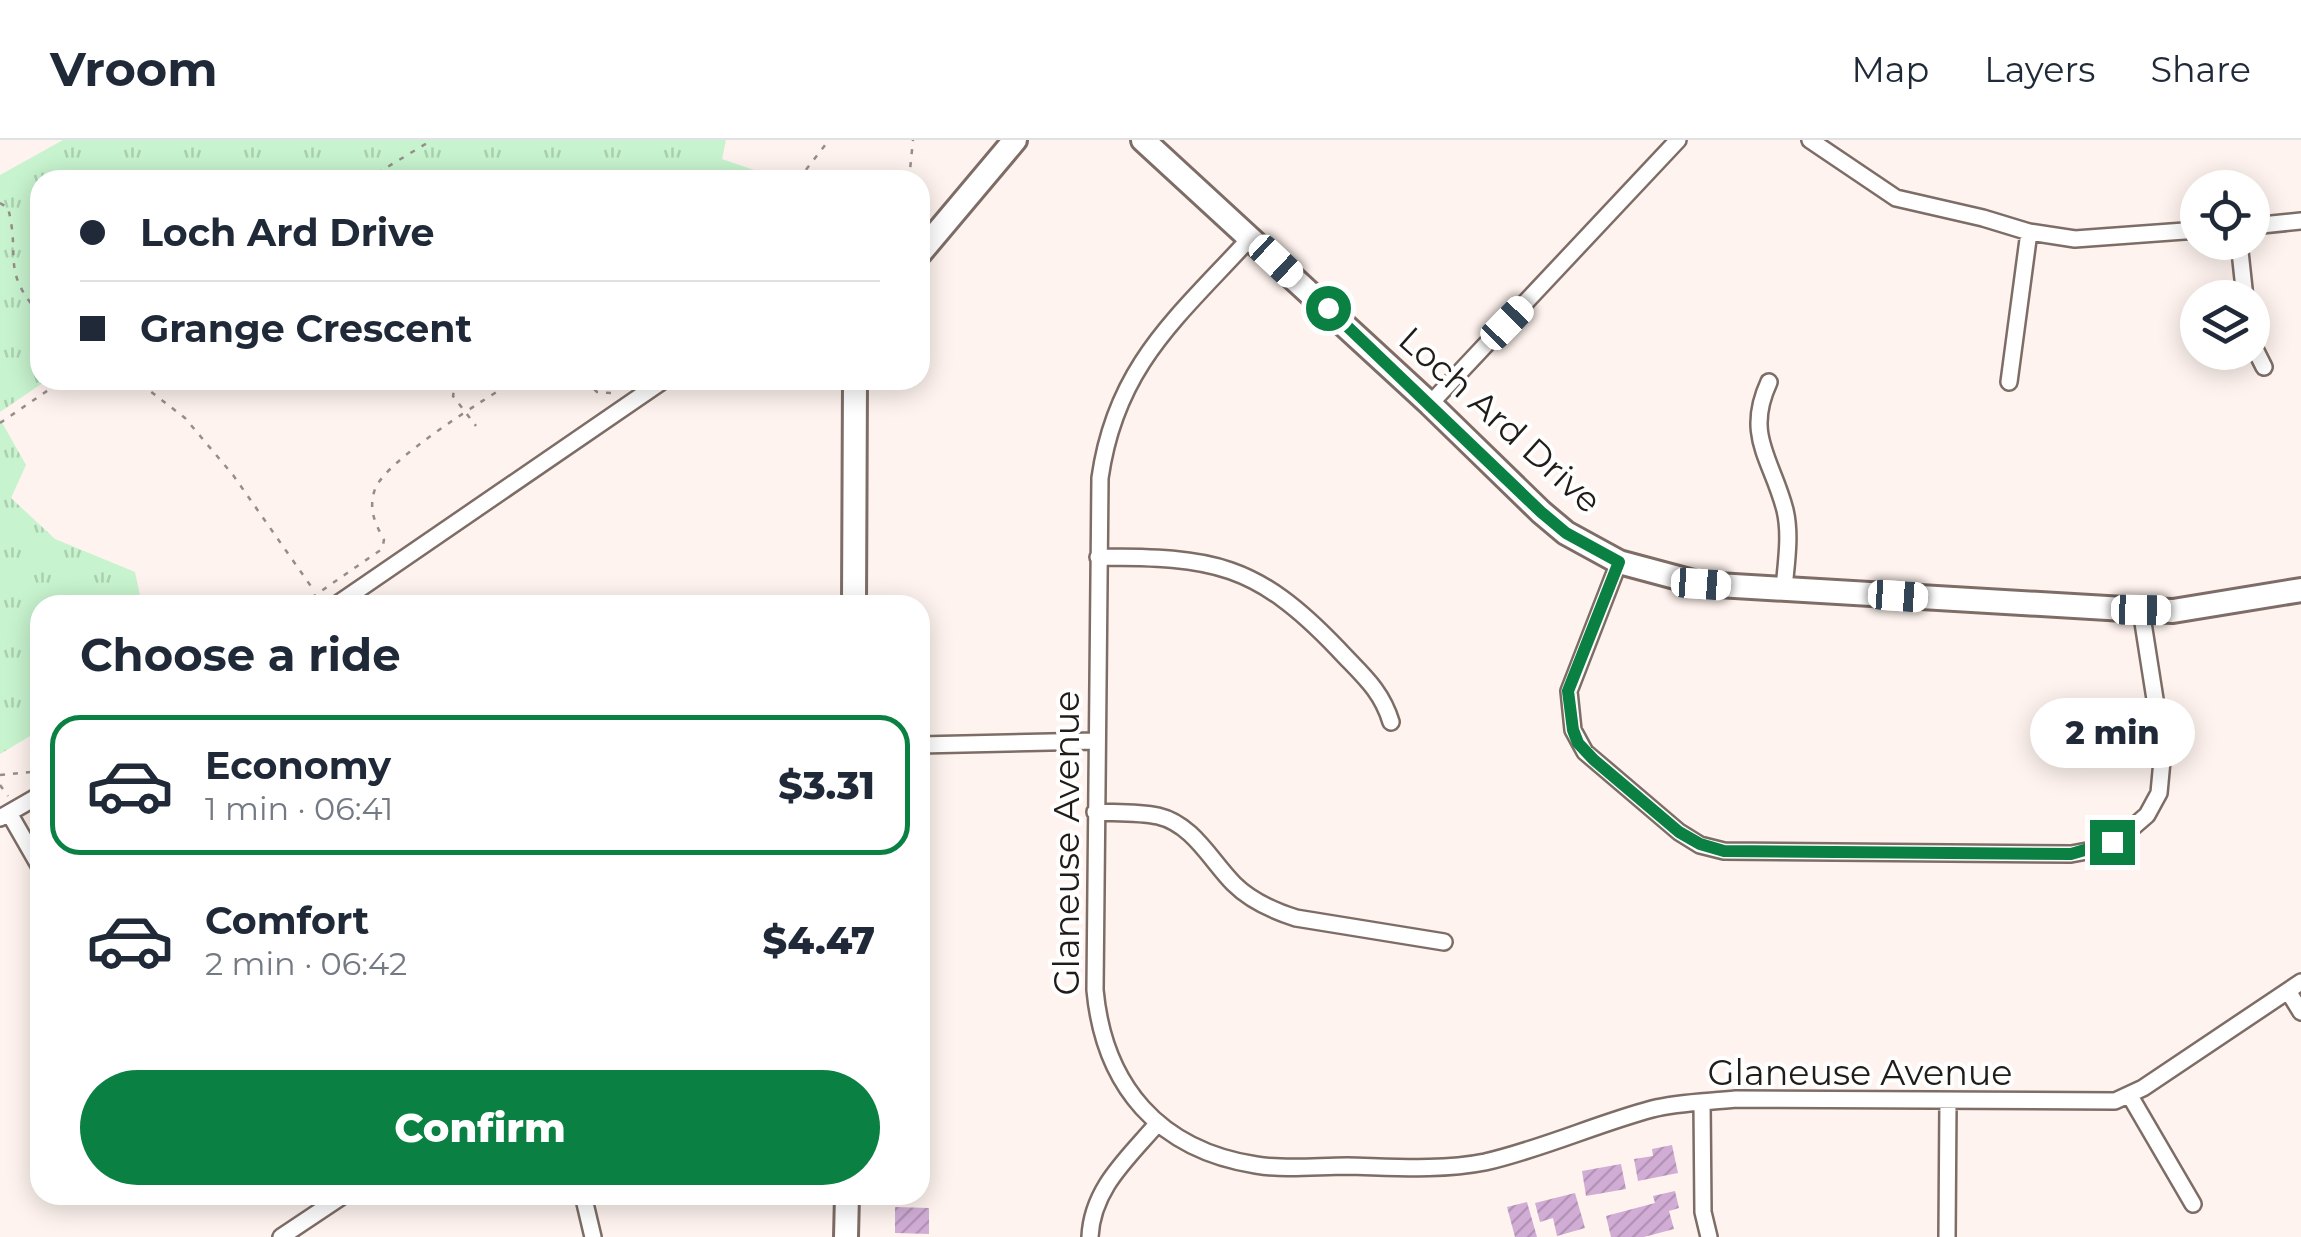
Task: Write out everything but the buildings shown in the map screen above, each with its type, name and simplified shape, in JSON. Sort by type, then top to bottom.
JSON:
[{"type":"street","points":[[930,242],[1015,140]]},
{"type":"street","name":"Loch Ard Drive","points":[[1143,140],[1566,533],[1619,562],[1701,584],[2141,610],[2174,611],[2301,590]]},
{"type":"street","points":[[1430,404],[1678,140]]},
{"type":"street","points":[[1810,140],[1896,198],[2029,232],[2075,239],[2180,231]]},
{"type":"street","points":[[930,225],[954,212]]},
{"type":"street","points":[[2270,224],[2301,221]]},
{"type":"street","points":[[2009,382],[2029,232]]},
{"type":"street","name":"Glaneuse Avenue","points":[[1251,237],[1136,366],[1110,425],[1102,464],[1095,990],[1106,1050],[1119,1077],[1156,1124],[1212,1154],[1258,1166],[1432,1168],[1481,1162],[1655,1108],[1702,1102],[2100,1102],[2130,1096],[2294,986]]},
{"type":"street","points":[[1769,382],[1760,402],[1758,420],[1765,460],[1785,512],[1784,589]]},
{"type":"street","points":[[351,595],[649,390]]},
{"type":"street","points":[[854,390],[854,595]]},
{"type":"street","points":[[1098,557],[1198,560],[1239,572],[1275,592],[1312,622],[1383,697],[1390,722]]},
{"type":"street","points":[[1619,562],[1568,691],[1573,730],[1578,743],[1594,760],[1679,832],[1724,851],[2071,854],[2112,842],[2147,815],[2162,780],[2163,750],[2141,610]]},
{"type":"street","points":[[930,745],[1096,741]]},
{"type":"street","points":[[30,801],[4,816],[30,853]]},
{"type":"street","points":[[1095,812],[1161,816],[1198,840],[1235,886],[1274,911],[1444,942]]},
{"type":"street","points":[[2294,986],[2301,1012]]},
{"type":"street","points":[[2130,1096],[2193,1204]]},
{"type":"street","points":[[1948,1101],[1948,1237]]},
{"type":"street","points":[[1702,1102],[1704,1212],[1709,1237]]},
{"type":"street","points":[[1090,1237],[1096,1201],[1105,1185],[1156,1124]]},
{"type":"street","points":[[282,1237],[329,1205]]},
{"type":"street","points":[[585,1205],[593,1237]]},
{"type":"street","points":[[846,1205],[846,1237]]},
{"type":"path","points":[[382,170],[432,140]]},
{"type":"path","points":[[806,170],[829,140]]},
{"type":"path","points":[[910,170],[914,140]]},
{"type":"path","points":[[0,203],[8,208],[12,222],[8,264],[12,286],[30,304]]},
{"type":"path","points":[[0,424],[49,390]]},
{"type":"path","points":[[149,390],[184,418],[234,475],[316,593]]},
{"type":"path","points":[[452,390],[476,426]]},
{"type":"path","points":[[314,595],[382,549],[384,540],[371,515],[375,490],[390,465],[499,390]]},
{"type":"path","points":[[0,776],[30,772]]},
{"type":"green space","points":[[63,140],[726,140],[722,159],[754,170],[30,170],[32,390],[0,412],[0,175]]},
{"type":"green space","points":[[0,419],[26,465],[11,498],[55,539],[135,572],[140,595],[30,595],[30,736],[0,754]]},
{"type":"route","points":[[1328,308],[1541,512],[1566,533],[1619,562],[1568,691],[1573,730],[1585,752],[1688,839],[1724,851],[2071,854],[2112,842]]}]
